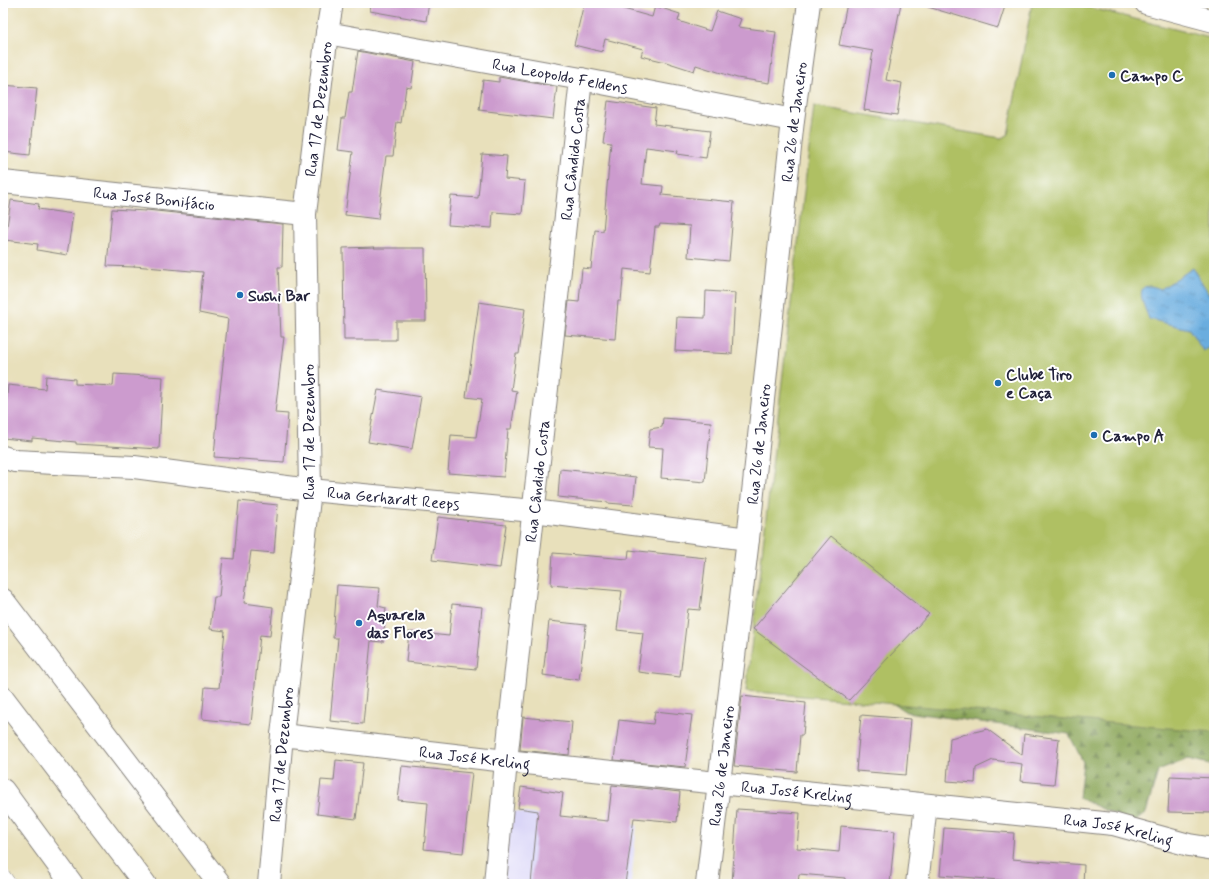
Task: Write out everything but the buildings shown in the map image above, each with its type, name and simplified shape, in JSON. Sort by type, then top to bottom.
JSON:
[{"type":"main road","name":"Rua 17 de Dezembro","points":[[268,884],[272,860],[282,735],[310,490],[305,214],[327,32],[332,3]]},
{"type":"main road","name":"Rua 26 de Janeiro","points":[[707,884],[748,539],[793,120],[809,3]]},
{"type":"main road","points":[[1146,3],[1214,22]]},
{"type":"main road","name":"Rua Leopoldo Feldens","points":[[327,32],[793,120]]},
{"type":"main road","name":"Rua Cândido Costa","points":[[495,884],[506,761],[581,79]]},
{"type":"main road","name":"Rua José Bonifácio","points":[[3,182],[305,214]]},
{"type":"main road","name":"Rua Gerhardt Reeps","points":[[9,459],[134,467],[310,490],[534,512],[748,539]]},
{"type":"main road","points":[[3,600],[220,884]]},
{"type":"main road","points":[[3,698],[145,884]]},
{"type":"main road","name":"Rua José Kreling","points":[[282,735],[719,784],[1113,824],[1189,845],[1214,849]]},
{"type":"main road","points":[[3,790],[72,884]]},
{"type":"main road","points":[[917,884],[926,805]]},
{"type":"lane","points":[[3,874],[11,884]]},
{"type":"shaded area","points":[[508,811],[637,825],[631,884],[500,884]]},
{"type":"green space","name":"Clube Tiro e Caça","points":[[1032,3],[1072,3],[1214,39],[1214,732],[746,691],[814,106],[1001,138],[1008,135]]},
{"type":"green space","points":[[1214,588],[1214,765],[1188,759],[1158,771],[1146,813],[1133,823],[1079,798],[1083,762],[1069,734],[906,712],[886,699]]},
{"type":"water","points":[[1193,268],[1209,294],[1214,296],[1214,344],[1203,351],[1189,329],[1149,319],[1141,295],[1144,287],[1150,286],[1161,289]]},
{"type":"place","name":"Campo C","points":[[1112,75]]},
{"type":"place","name":"Sushi Bar","points":[[240,295]]},
{"type":"place","name":"Clube Tiro e Caça","points":[[998,383]]},
{"type":"place","name":"Campo A","points":[[1094,435]]},
{"type":"place","name":"Aquarela das Flores","points":[[359,623]]}]
